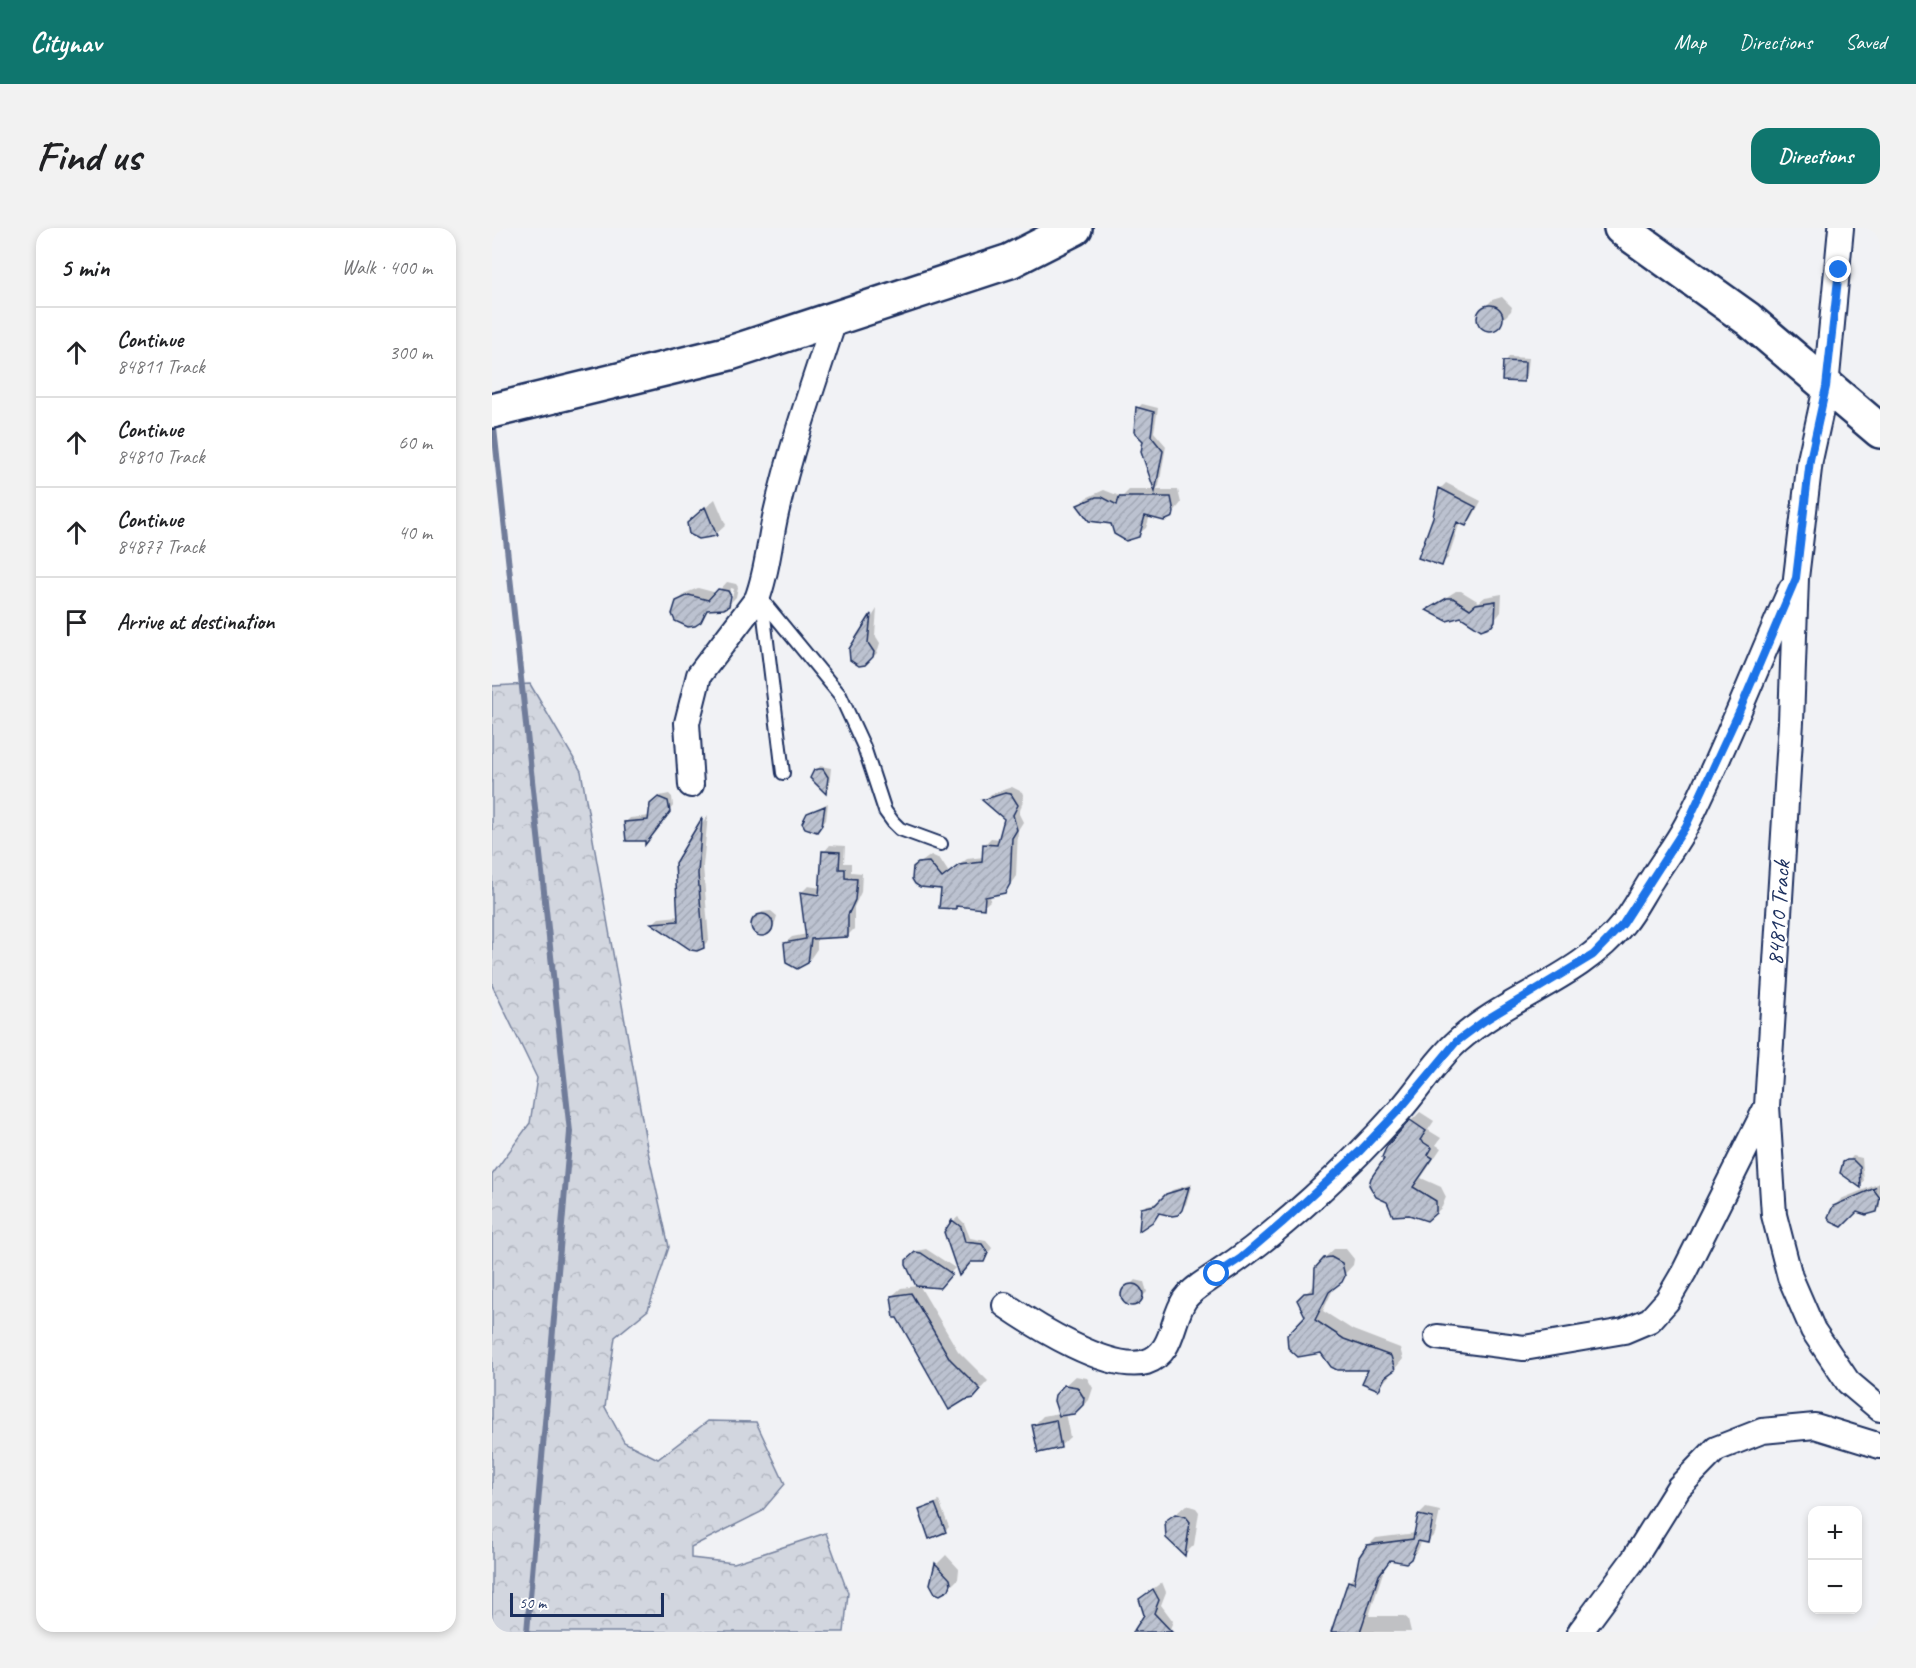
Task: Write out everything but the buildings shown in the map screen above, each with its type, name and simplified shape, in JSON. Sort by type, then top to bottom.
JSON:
[{"type":"street","points":[[492,411],[730,354],[1010,261],[1075,228]]},
{"type":"street","points":[[1621,228],[1748,319],[1880,431]]},
{"type":"street","name":"84810 Track","points":[[1841,228],[1826,387],[1810,460],[1796,578],[1791,722],[1767,1106],[1774,1215],[1790,1277],[1813,1330],[1848,1382],[1880,1409]]},
{"type":"street","points":[[691,785],[687,723],[699,675],[761,595],[768,571],[775,515],[835,318]]},
{"type":"street","points":[[1005,1305],[1047,1333],[1106,1359],[1125,1364],[1146,1362],[1161,1353],[1170,1339],[1179,1310],[1187,1296],[1249,1252],[1351,1159],[1401,1108],[1456,1042],[1484,1021],[1593,955],[1623,924],[1686,826],[1739,712],[1796,578]]},
{"type":"street","points":[[1437,1336],[1524,1348],[1624,1331],[1650,1320],[1668,1301],[1684,1272],[1767,1106]]},
{"type":"street","points":[[1580,1632],[1634,1559],[1679,1487],[1716,1449],[1762,1431],[1815,1426],[1880,1446]]},
{"type":"lane","points":[[761,595],[783,773]]},
{"type":"lane","points":[[761,595],[840,695],[864,747],[885,811],[900,829],[941,844]]},
{"type":"green space","points":[[530,684],[581,771],[647,1147],[669,1247],[648,1310],[615,1337],[605,1407],[624,1442],[658,1459],[708,1421],[756,1422],[785,1484],[761,1512],[691,1547],[691,1558],[734,1563],[826,1533],[848,1593],[844,1632],[492,1632],[492,1175],[530,1123],[537,1078],[492,985],[492,686]]},
{"type":"waterway","points":[[493,419],[570,1132],[527,1632]]},
{"type":"route","points":[[1217,1274],[1241,1258],[1282,1223],[1360,1151],[1401,1108],[1456,1042],[1484,1021],[1593,955],[1623,924],[1686,826],[1739,712],[1796,578],[1810,460],[1826,387],[1839,270]]}]
